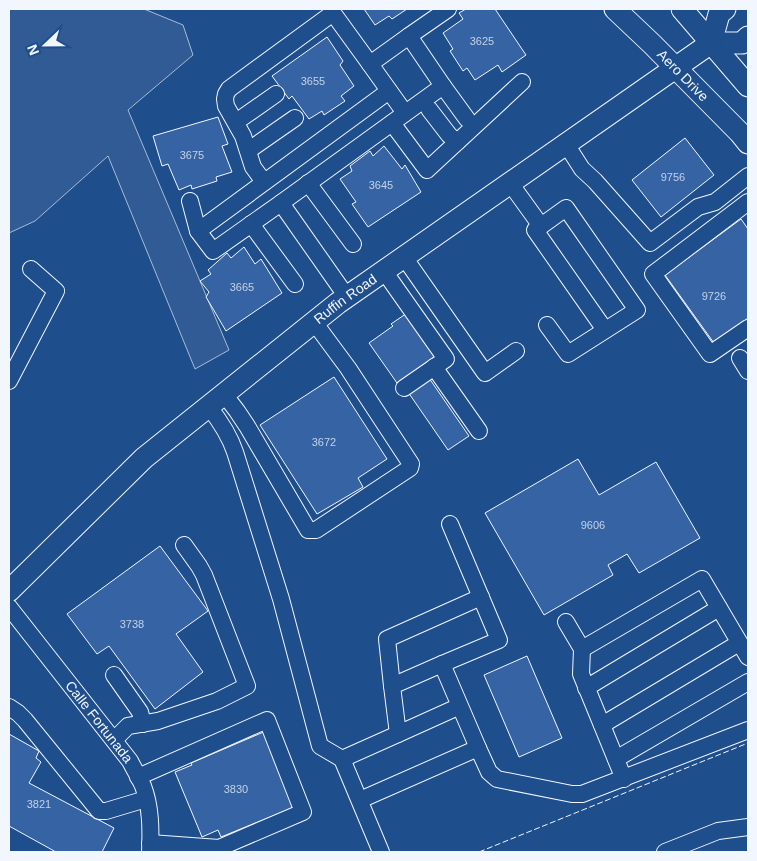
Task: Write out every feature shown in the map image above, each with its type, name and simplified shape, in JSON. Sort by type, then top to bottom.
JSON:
[{"type":"main road","name":"Aero Drive","points":[[615,9],[676,68],[748,143]]},
{"type":"main road","points":[[682,9],[748,86]]},
{"type":"main road","points":[[711,43],[719,14],[725,9]]},
{"type":"main road","points":[[711,43],[742,43],[748,37]]},
{"type":"main road","name":"Ruffin Road","points":[[9,591],[144,458],[314,322],[711,43]]},
{"type":"street","points":[[370,64],[448,9]]},
{"type":"street","points":[[347,297],[253,167],[249,150],[226,106],[225,99],[229,89],[332,11],[389,91],[399,118],[427,170],[522,82]]},
{"type":"street","points":[[409,36],[467,119]]},
{"type":"street","points":[[190,201],[198,230],[212,251],[443,86]]},
{"type":"street","points":[[198,230],[389,91]]},
{"type":"street","points":[[236,122],[276,94]]},
{"type":"street","points":[[429,109],[456,142]]},
{"type":"street","points":[[249,150],[295,118]]},
{"type":"street","points":[[566,144],[582,169],[596,181],[650,243],[698,207],[715,202],[748,176]]},
{"type":"street","points":[[264,182],[280,203]]},
{"type":"street","points":[[308,183],[353,244]]},
{"type":"street","points":[[510,183],[542,226]]},
{"type":"street","points":[[547,325],[568,354],[637,310],[566,208],[536,230],[605,330]]},
{"type":"street","points":[[746,209],[653,274],[710,354],[748,328]]},
{"type":"street","points":[[251,224],[295,284]]},
{"type":"street","points":[[404,257],[485,373],[516,351]]},
{"type":"street","points":[[9,378],[56,291],[31,269]]},
{"type":"street","points":[[384,271],[446,359],[404,388]]},
{"type":"street","points":[[217,400],[237,410],[308,530],[316,530],[410,468],[411,464],[348,368],[314,322]]},
{"type":"street","points":[[434,367],[479,431]]},
{"type":"street","points":[[217,400],[281,600],[320,746],[342,759],[381,852]]},
{"type":"street","points":[[392,686],[499,640],[450,524]]},
{"type":"street","points":[[114,740],[128,726],[158,721],[217,701],[247,686],[204,575],[184,545]]},
{"type":"street","points":[[582,649],[702,579],[748,657]]},
{"type":"street","points":[[398,734],[387,639],[481,597]]},
{"type":"street","name":"Calle Fortunada","points":[[9,607],[130,761],[143,787],[150,813],[150,848]]},
{"type":"street","points":[[586,688],[719,608]]},
{"type":"street","points":[[566,622],[582,649],[581,674],[624,779]]},
{"type":"street","points":[[602,725],[740,642]]},
{"type":"street","points":[[442,664],[489,772],[497,779],[572,794],[582,794],[748,730]]},
{"type":"street","points":[[114,675],[140,712],[143,724]]},
{"type":"street","points":[[616,759],[748,682]]},
{"type":"street","points":[[342,759],[460,706]]},
{"type":"street","points":[[9,708],[25,720],[99,810],[106,811],[146,799]]},
{"type":"street","points":[[138,777],[266,720],[303,812],[219,848],[150,848]]},
{"type":"street","points":[[360,800],[478,748]]},
{"type":"street","points":[[665,852],[718,831],[748,826]]},
{"type":"shaded area","points":[[9,9],[144,9],[183,25],[193,55],[128,110],[229,350],[195,369],[108,156],[35,221],[9,233]]},
{"type":"building","points":[[364,9],[407,9],[392,19],[389,16],[375,25]]},
{"type":"building","points":[[466,9],[495,9],[526,55],[502,72],[498,65],[475,80],[467,68],[463,71],[450,51],[453,49],[443,33],[463,19],[459,13]]},
{"type":"building","points":[[327,37],[343,61],[340,65],[354,86],[341,96],[345,101],[324,115],[322,111],[309,119],[292,96],[289,99],[272,76]]},
{"type":"building","points":[[218,117],[228,144],[222,146],[232,172],[216,177],[217,181],[192,189],[191,185],[179,190],[168,164],[162,166],[153,136]]},
{"type":"building","points":[[685,138],[714,175],[661,217],[632,180]]},
{"type":"building","points":[[384,146],[402,169],[405,165],[421,192],[368,227],[352,204],[356,202],[340,179],[352,171],[350,166],[370,151],[373,156]]},
{"type":"building","points":[[741,219],[748,229],[748,318],[714,343],[665,275]]},
{"type":"building","points":[[244,247],[255,264],[261,259],[282,293],[226,331],[206,297],[209,292],[200,281],[211,274],[208,270],[227,253],[231,258]]},
{"type":"building","points":[[410,311],[440,353],[397,383],[369,343]]},
{"type":"building","points":[[334,377],[387,459],[358,478],[363,487],[317,514],[260,425]]},
{"type":"building","points":[[429,378],[469,436],[448,450],[408,392]]},
{"type":"building","points":[[578,459],[599,495],[656,462],[700,538],[639,573],[627,554],[608,565],[613,575],[544,615],[485,513]]},
{"type":"building","points":[[160,546],[208,611],[176,634],[203,672],[155,709],[109,646],[97,654],[67,614]]},
{"type":"building","points":[[527,656],[562,738],[519,757],[484,675]]},
{"type":"building","points":[[266,731],[297,806],[221,837],[218,830],[202,837],[175,772],[192,765],[191,763]]},
{"type":"building","points":[[9,734],[39,751],[36,758],[41,762],[29,783],[114,828],[102,852],[56,852],[9,826]]},
{"type":"fence","points":[[479,852],[748,743]]}]
